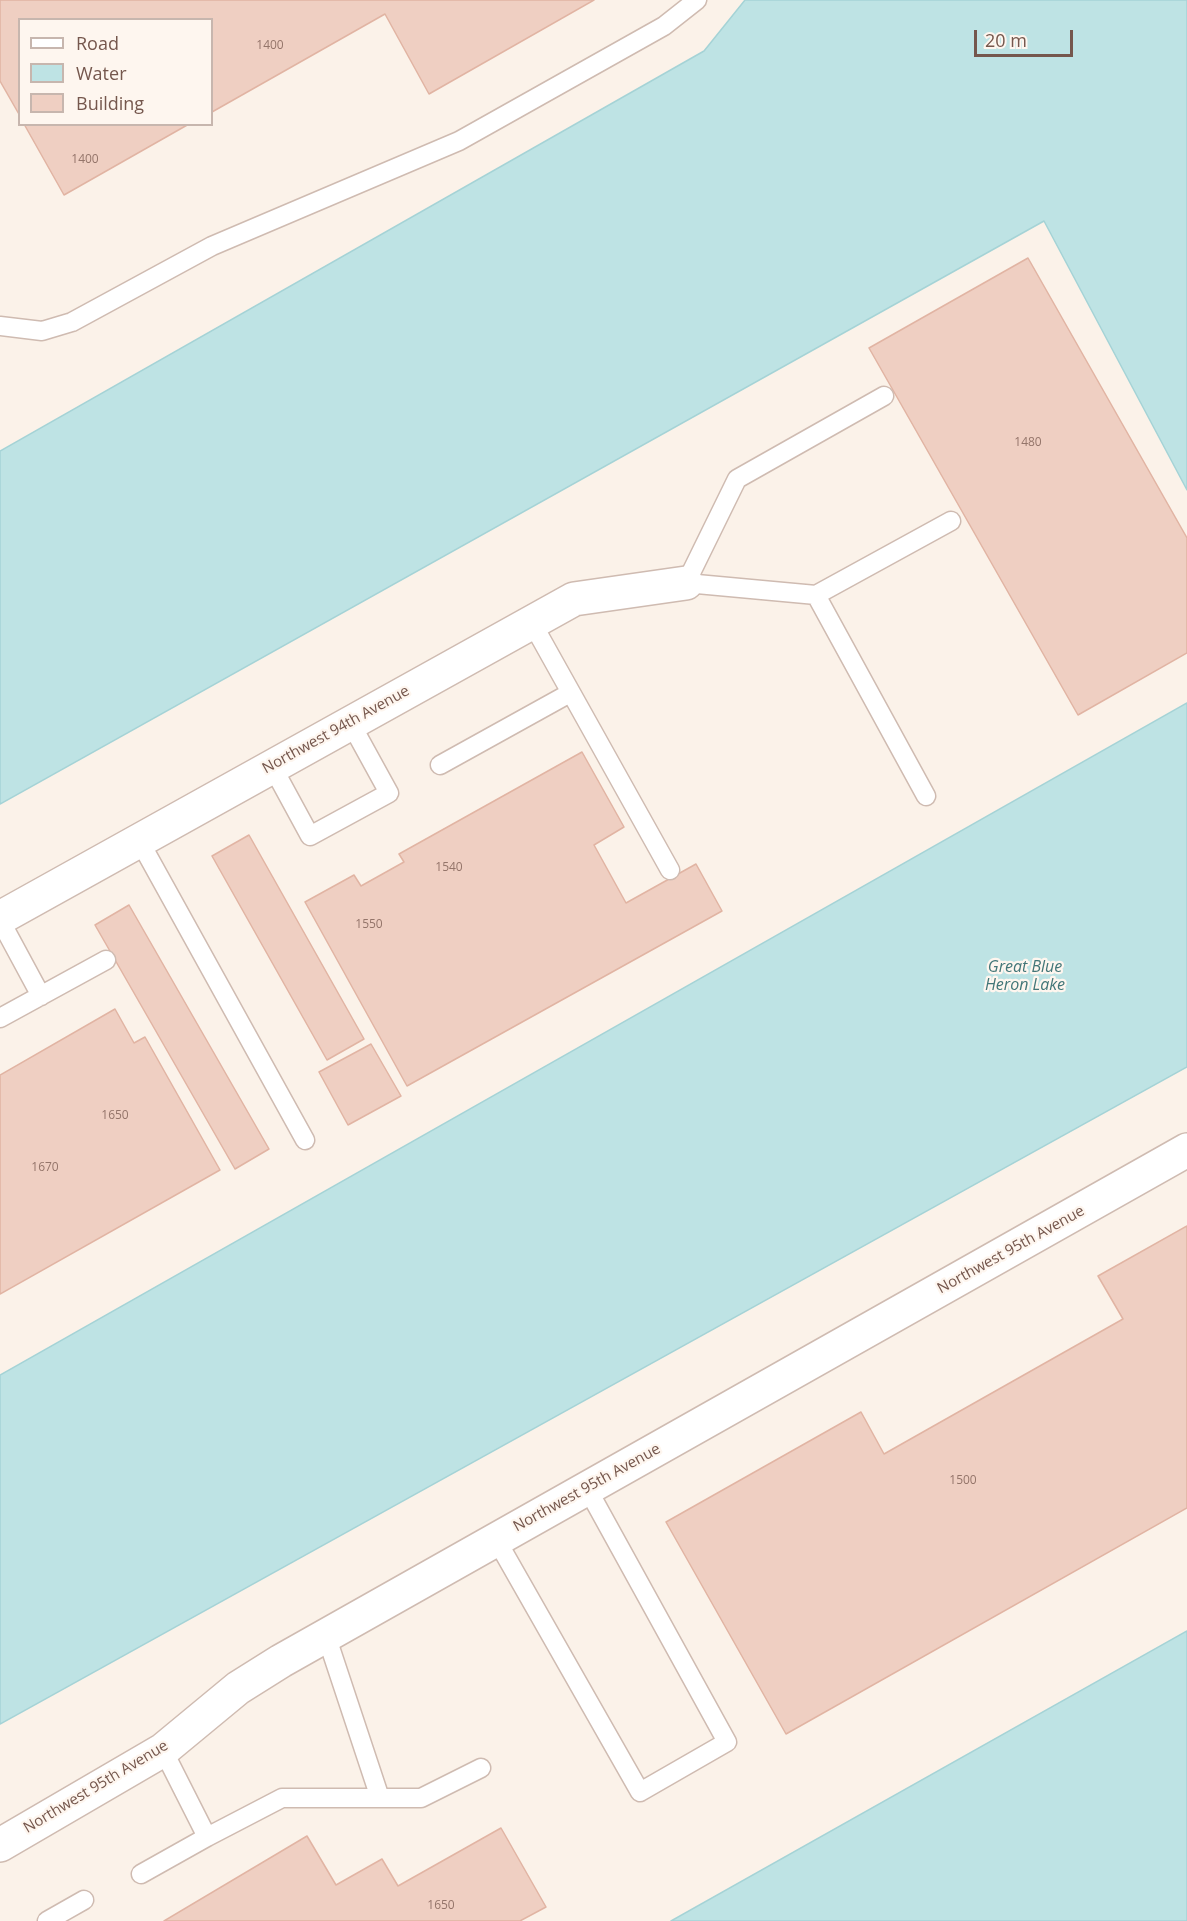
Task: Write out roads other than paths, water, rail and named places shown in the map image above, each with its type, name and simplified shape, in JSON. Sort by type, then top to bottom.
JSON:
[{"type":"street","name":"Northwest 94th Avenue","points":[[0,919],[574,598],[686,583]]},
{"type":"street","name":"Northwest 95th Avenue","points":[[0,1845],[163,1750],[238,1688],[326,1635],[1187,1150]]},
{"type":"lane","points":[[0,326],[42,331],[72,322],[212,246],[459,141],[664,26],[697,0]]},
{"type":"lane","points":[[884,396],[737,479],[686,583],[816,595],[951,520]]},
{"type":"lane","points":[[816,595],[926,796]]},
{"type":"lane","points":[[531,621],[670,870]]},
{"type":"lane","points":[[440,765],[570,693]]},
{"type":"lane","points":[[272,766],[310,836],[389,793],[350,722]]},
{"type":"lane","points":[[139,840],[304,1140]]},
{"type":"lane","points":[[0,919],[41,996]]},
{"type":"lane","points":[[0,1018],[106,960]]},
{"type":"lane","points":[[496,1539],[640,1791],[727,1742],[587,1488]]},
{"type":"lane","points":[[326,1635],[380,1798]]},
{"type":"lane","points":[[163,1750],[207,1838]]},
{"type":"lane","points":[[141,1874],[282,1798],[421,1798],[481,1768]]},
{"type":"lane","points":[[47,1921],[84,1900]]},
{"type":"water","points":[[745,0],[1187,0],[1187,490],[1044,221],[0,804],[0,451],[704,51]]},
{"type":"water","name":"Great Blue Heron Lake","points":[[1187,703],[1187,1067],[0,1724],[0,1375]]},
{"type":"water","points":[[1187,1631],[1187,1921],[671,1921]]}]
